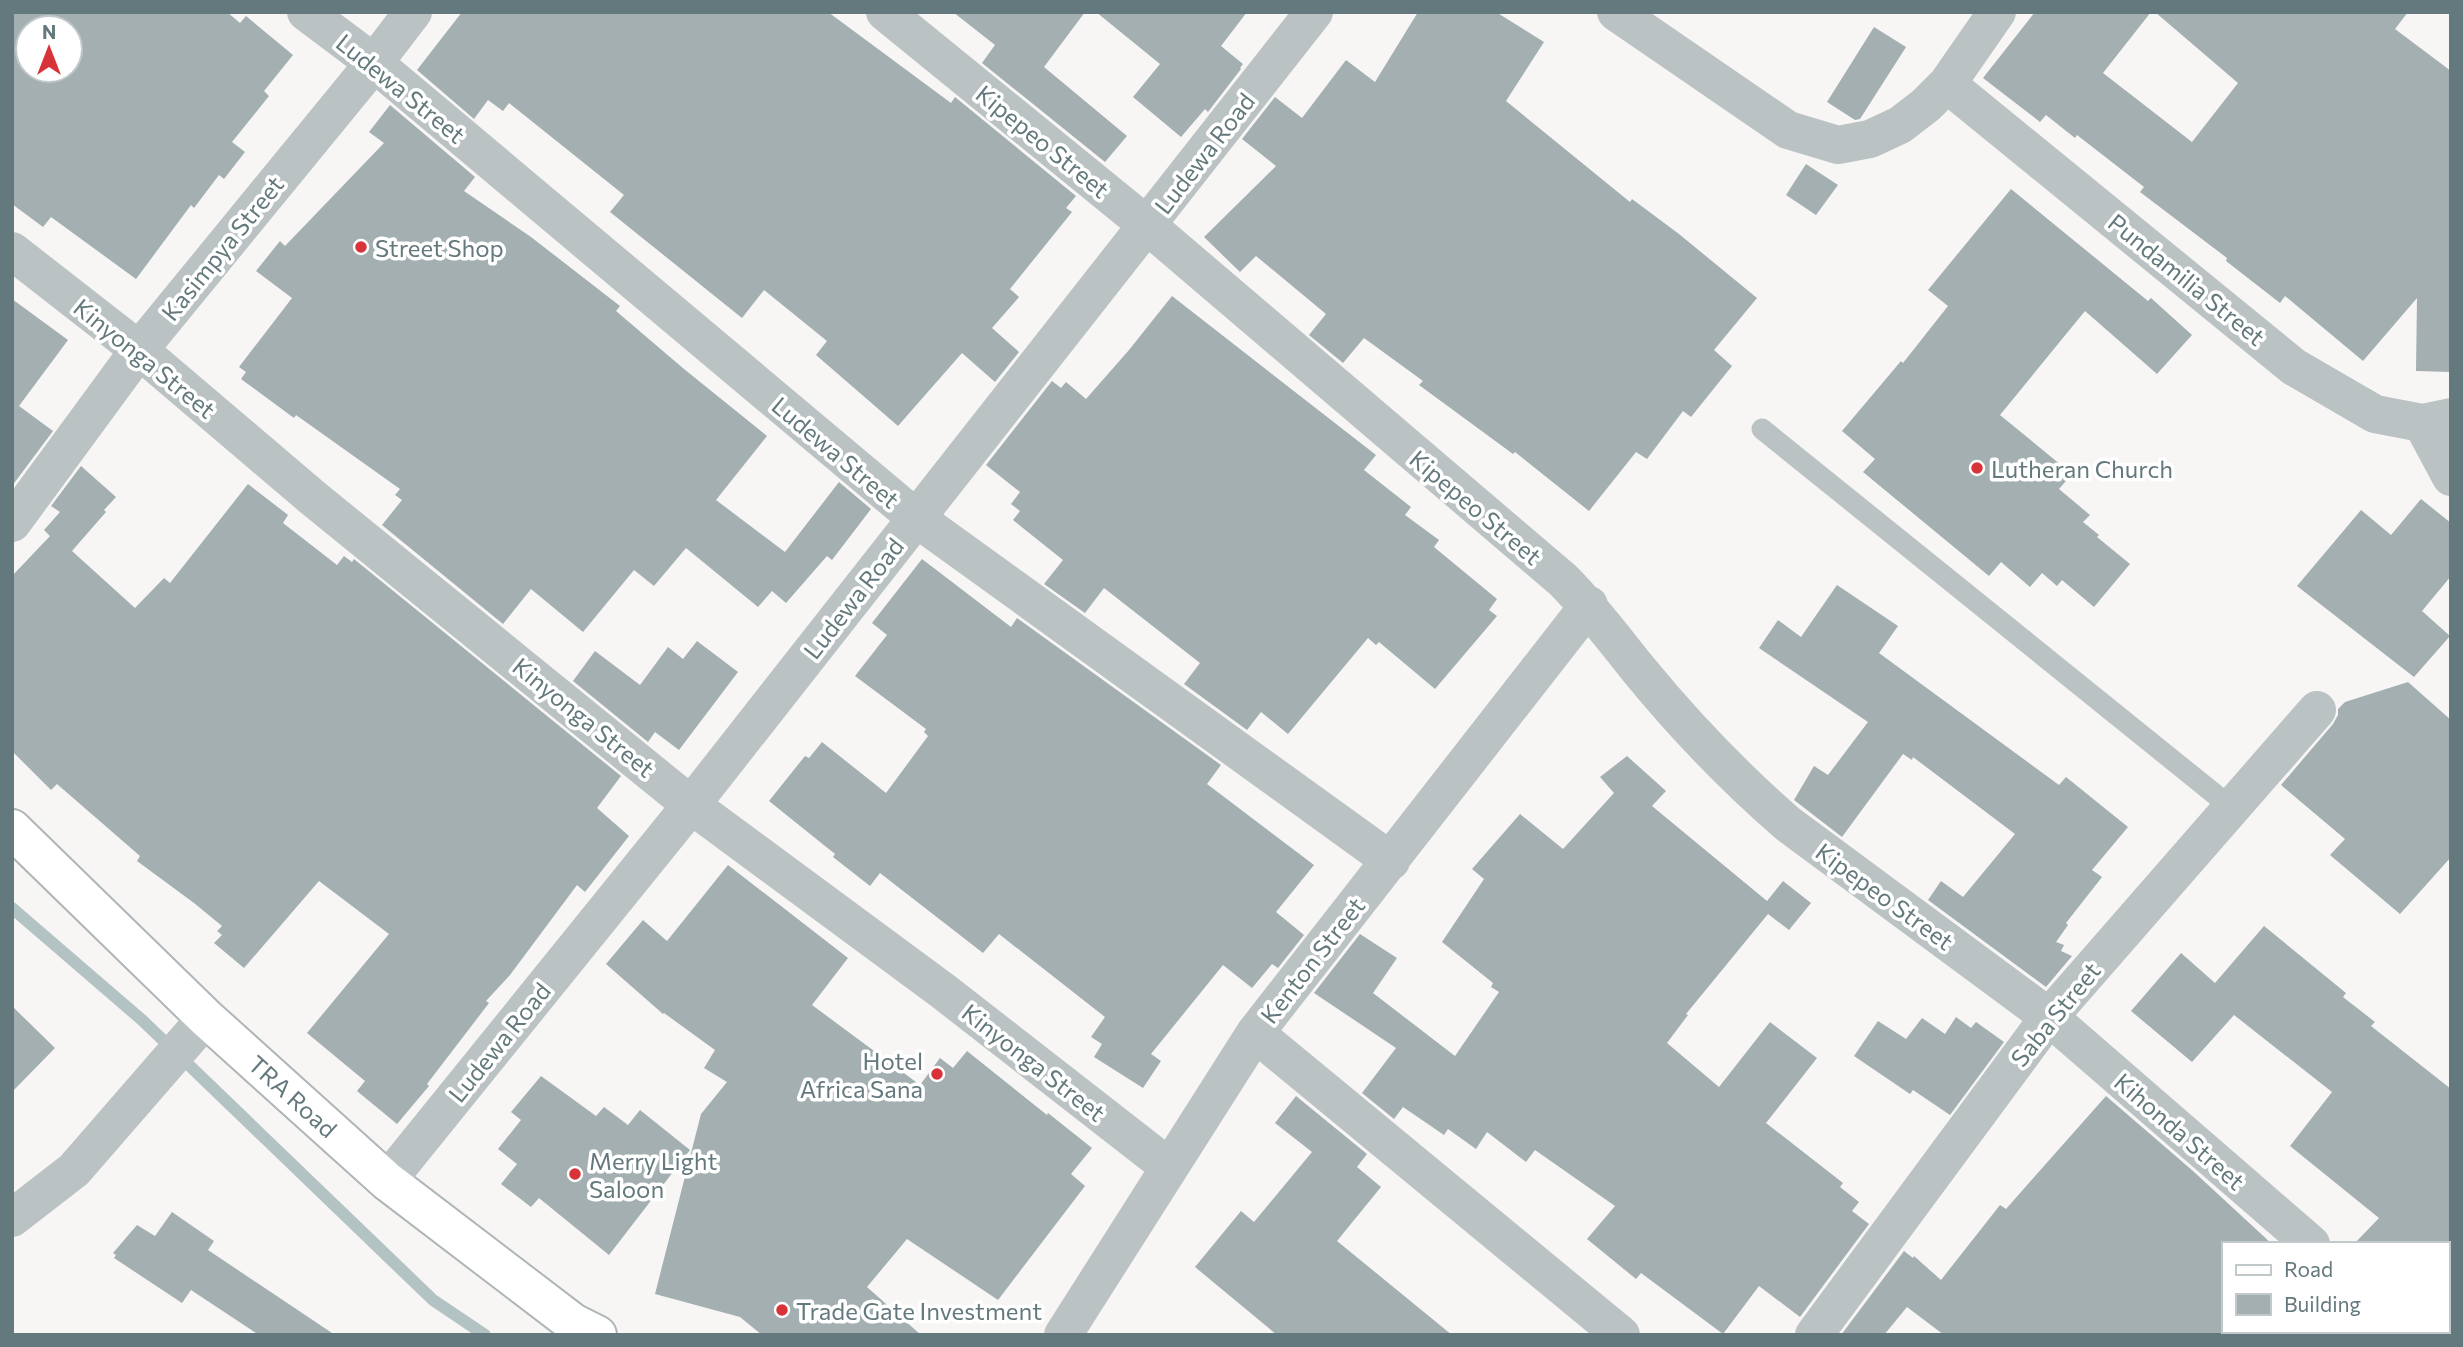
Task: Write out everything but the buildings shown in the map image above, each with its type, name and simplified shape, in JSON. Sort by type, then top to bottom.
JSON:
[{"type":"main road","name":"TRA Road","points":[[12,829],[206,1018],[387,1181],[573,1323],[597,1335]]},
{"type":"street","name":"Ludewa Street","points":[[306,12],[374,63],[916,518],[1391,861]]},
{"type":"street","name":"Kasimpya Street","points":[[12,523],[139,350],[374,63],[412,12]]},
{"type":"street","name":"Kipepeo Street","points":[[885,12],[1148,226],[1563,580],[1589,605],[1640,671],[1749,790],[1788,824],[2049,1017]]},
{"type":"street","name":"Ludewa Road","points":[[387,1181],[691,805],[1314,12]]},
{"type":"street","points":[[1616,12],[1787,130],[1838,145],[1870,139],[1900,125],[1926,105],[1947,83],[1997,12]]},
{"type":"street","name":"Pundamilia Street","points":[[1947,83],[2294,366],[2375,414],[2436,420]]},
{"type":"street","name":"Kinyonga Street","points":[[12,251],[139,350],[313,498],[691,805],[943,990],[1169,1167]]},
{"type":"street","points":[[2436,420],[2451,477]]},
{"type":"street","name":"Kenton Street","points":[[1063,1335],[1255,1033],[1589,605]]},
{"type":"street","name":"Saba Street","points":[[1814,1335],[2049,1017],[2317,710]]},
{"type":"street","name":"Kihonda Street","points":[[2049,1017],[2309,1242]]},
{"type":"street","points":[[12,1218],[74,1170],[206,1018]]},
{"type":"street","points":[[1255,1033],[1621,1335]]},
{"type":"lane","points":[[1762,429],[2232,808]]},
{"type":"waterway","points":[[12,908],[142,1020],[433,1300],[485,1335]]},
{"type":"place","name":"Street Shop","points":[[361,247]]},
{"type":"place","name":"Lutheran Church","points":[[1977,468]]},
{"type":"place","name":"Hotel Africa Sana","points":[[937,1074]]},
{"type":"place","name":"Merry Light Saloon","points":[[575,1174]]},
{"type":"place","name":"Trade Gate Investment","points":[[782,1310]]}]
